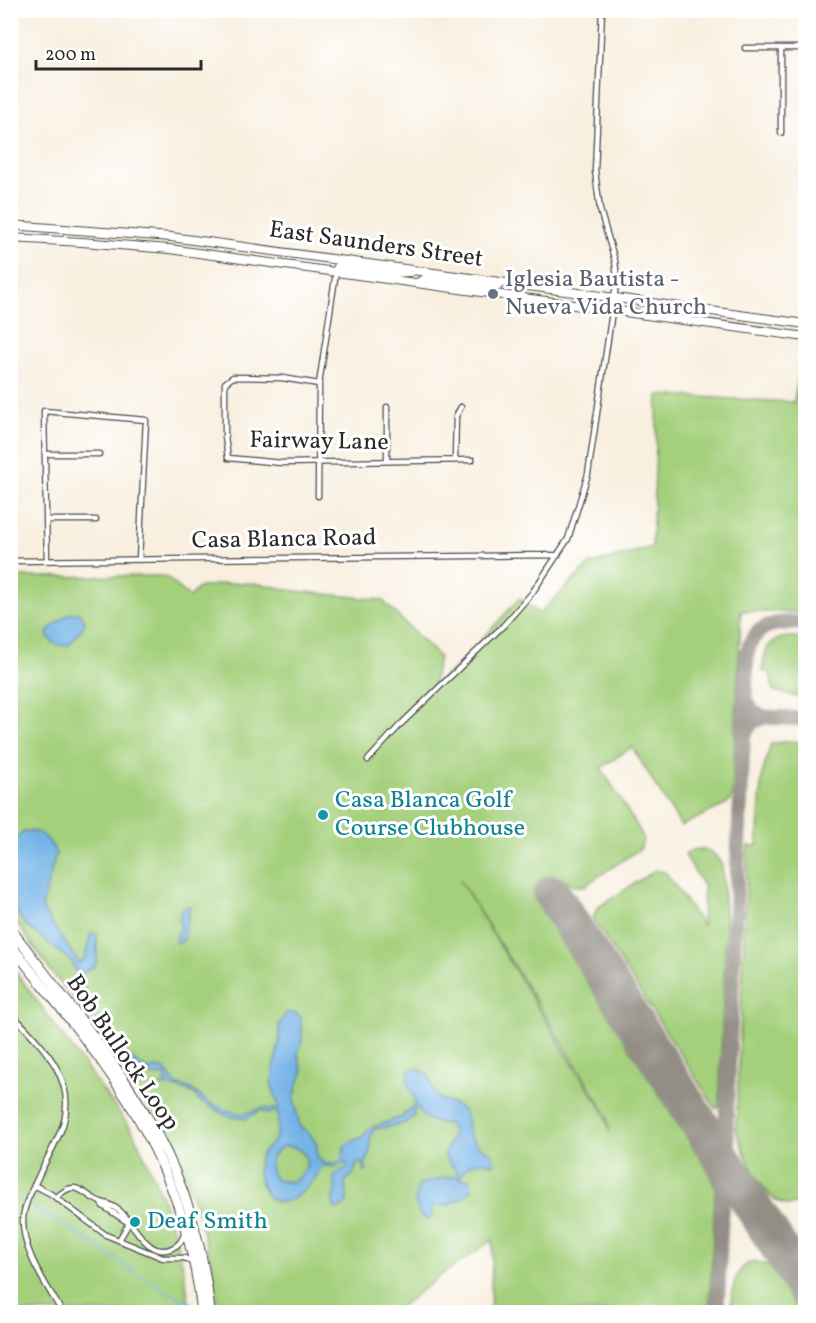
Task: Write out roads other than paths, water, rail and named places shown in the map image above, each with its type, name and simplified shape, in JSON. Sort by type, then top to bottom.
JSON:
[{"type":"highway","name":"Bob Bullock Loop","points":[[10,928],[116,1069],[159,1138],[179,1184],[198,1241],[210,1312]]},
{"type":"highway","name":"Bob Bullock Loop","points":[[10,944],[114,1080],[136,1114],[163,1168],[184,1227],[194,1265],[202,1312]]},
{"type":"main road","name":"East Saunders Street","points":[[10,225],[171,237],[806,324]]},
{"type":"main road","name":"East Saunders Street","points":[[10,238],[136,246],[806,337]]},
{"type":"main road","points":[[336,272],[338,266],[391,273],[421,270]]},
{"type":"main road","points":[[417,283],[424,279],[494,287],[500,285],[501,282]]},
{"type":"street","points":[[368,760],[401,724],[503,626],[532,593],[568,539],[588,474],[617,272],[600,210],[595,171],[602,11]]},
{"type":"street","points":[[745,48],[806,48]]},
{"type":"street","points":[[781,49],[781,133]]},
{"type":"street","points":[[318,496],[319,384],[336,272]]},
{"type":"street","name":"Fairway Lane","points":[[319,384],[282,378],[233,377],[225,383],[225,437],[228,458],[282,463],[472,460]]},
{"type":"street","points":[[387,407],[387,461]]},
{"type":"street","points":[[455,460],[456,416],[461,407]]},
{"type":"street","points":[[47,561],[44,411],[146,420],[139,560]]},
{"type":"street","points":[[45,454],[99,454]]},
{"type":"street","points":[[46,520],[96,520]]},
{"type":"street","name":"Casa Blanca Road","points":[[10,561],[558,555]]},
{"type":"street","points":[[10,1012],[55,1064],[66,1092],[63,1125],[34,1185],[23,1215],[24,1236],[35,1264],[62,1312]]},
{"type":"street","points":[[34,1185],[56,1198],[99,1231],[163,1258],[185,1258],[194,1265]]},
{"type":"street","points":[[56,1198],[66,1190],[84,1191],[129,1223],[148,1243],[159,1249],[170,1249],[179,1245],[183,1239],[184,1227]]},
{"type":"street","points":[[119,1240],[129,1223]]},
{"type":"water","points":[[70,613],[79,613],[85,624],[69,645],[55,644],[47,633]]},
{"type":"water","points":[[30,831],[43,835],[56,853],[42,907],[79,963],[85,958],[91,933],[97,935],[97,962],[95,966],[83,973],[83,983],[101,1021],[120,1047],[138,1064],[149,1070],[156,1068],[165,1070],[175,1084],[189,1088],[210,1103],[225,1110],[243,1114],[262,1108],[277,1109],[279,1106],[271,1084],[279,1043],[279,1025],[286,1013],[295,1013],[301,1017],[302,1042],[298,1054],[303,1074],[294,1099],[300,1127],[309,1133],[317,1144],[317,1157],[320,1160],[330,1164],[340,1161],[343,1159],[344,1147],[350,1142],[361,1138],[370,1128],[402,1117],[416,1103],[408,1084],[409,1070],[415,1069],[429,1075],[432,1087],[440,1099],[461,1108],[467,1117],[471,1137],[480,1147],[493,1154],[494,1164],[483,1162],[470,1164],[459,1178],[470,1180],[472,1190],[461,1199],[445,1206],[432,1205],[431,1218],[426,1219],[419,1214],[415,1200],[419,1184],[455,1177],[458,1173],[444,1156],[452,1137],[449,1124],[426,1119],[418,1107],[414,1110],[414,1117],[403,1124],[375,1129],[370,1137],[370,1153],[365,1164],[367,1170],[365,1172],[362,1163],[357,1163],[353,1174],[345,1181],[347,1202],[341,1208],[334,1207],[333,1197],[336,1188],[334,1183],[335,1175],[348,1167],[346,1162],[338,1167],[322,1166],[311,1184],[292,1199],[278,1202],[271,1199],[261,1184],[258,1166],[262,1154],[276,1136],[278,1112],[267,1113],[260,1110],[246,1119],[227,1116],[199,1101],[195,1094],[175,1087],[161,1086],[166,1082],[165,1075],[140,1073],[123,1056],[93,1017],[72,962],[24,924],[11,903],[11,843],[23,832]],"holes":[[[284,1146],[293,1147],[304,1155],[306,1166],[291,1182],[276,1180],[270,1165],[275,1152]]]},
{"type":"water","points":[[190,906],[183,941],[177,943],[176,938],[181,926],[179,919],[181,910]]},
{"type":"waterway","points":[[10,1197],[19,1202]]},
{"type":"waterway","points":[[31,1208],[72,1230],[150,1282],[192,1303]]},
{"type":"place","name":"Iglesia Bautista - Nueva Vida Church","points":[[493,294]]},
{"type":"place","name":"Casa Blanca Golf Course Clubhouse","points":[[323,815]]},
{"type":"place","name":"Deaf Smith","points":[[135,1222]]}]
